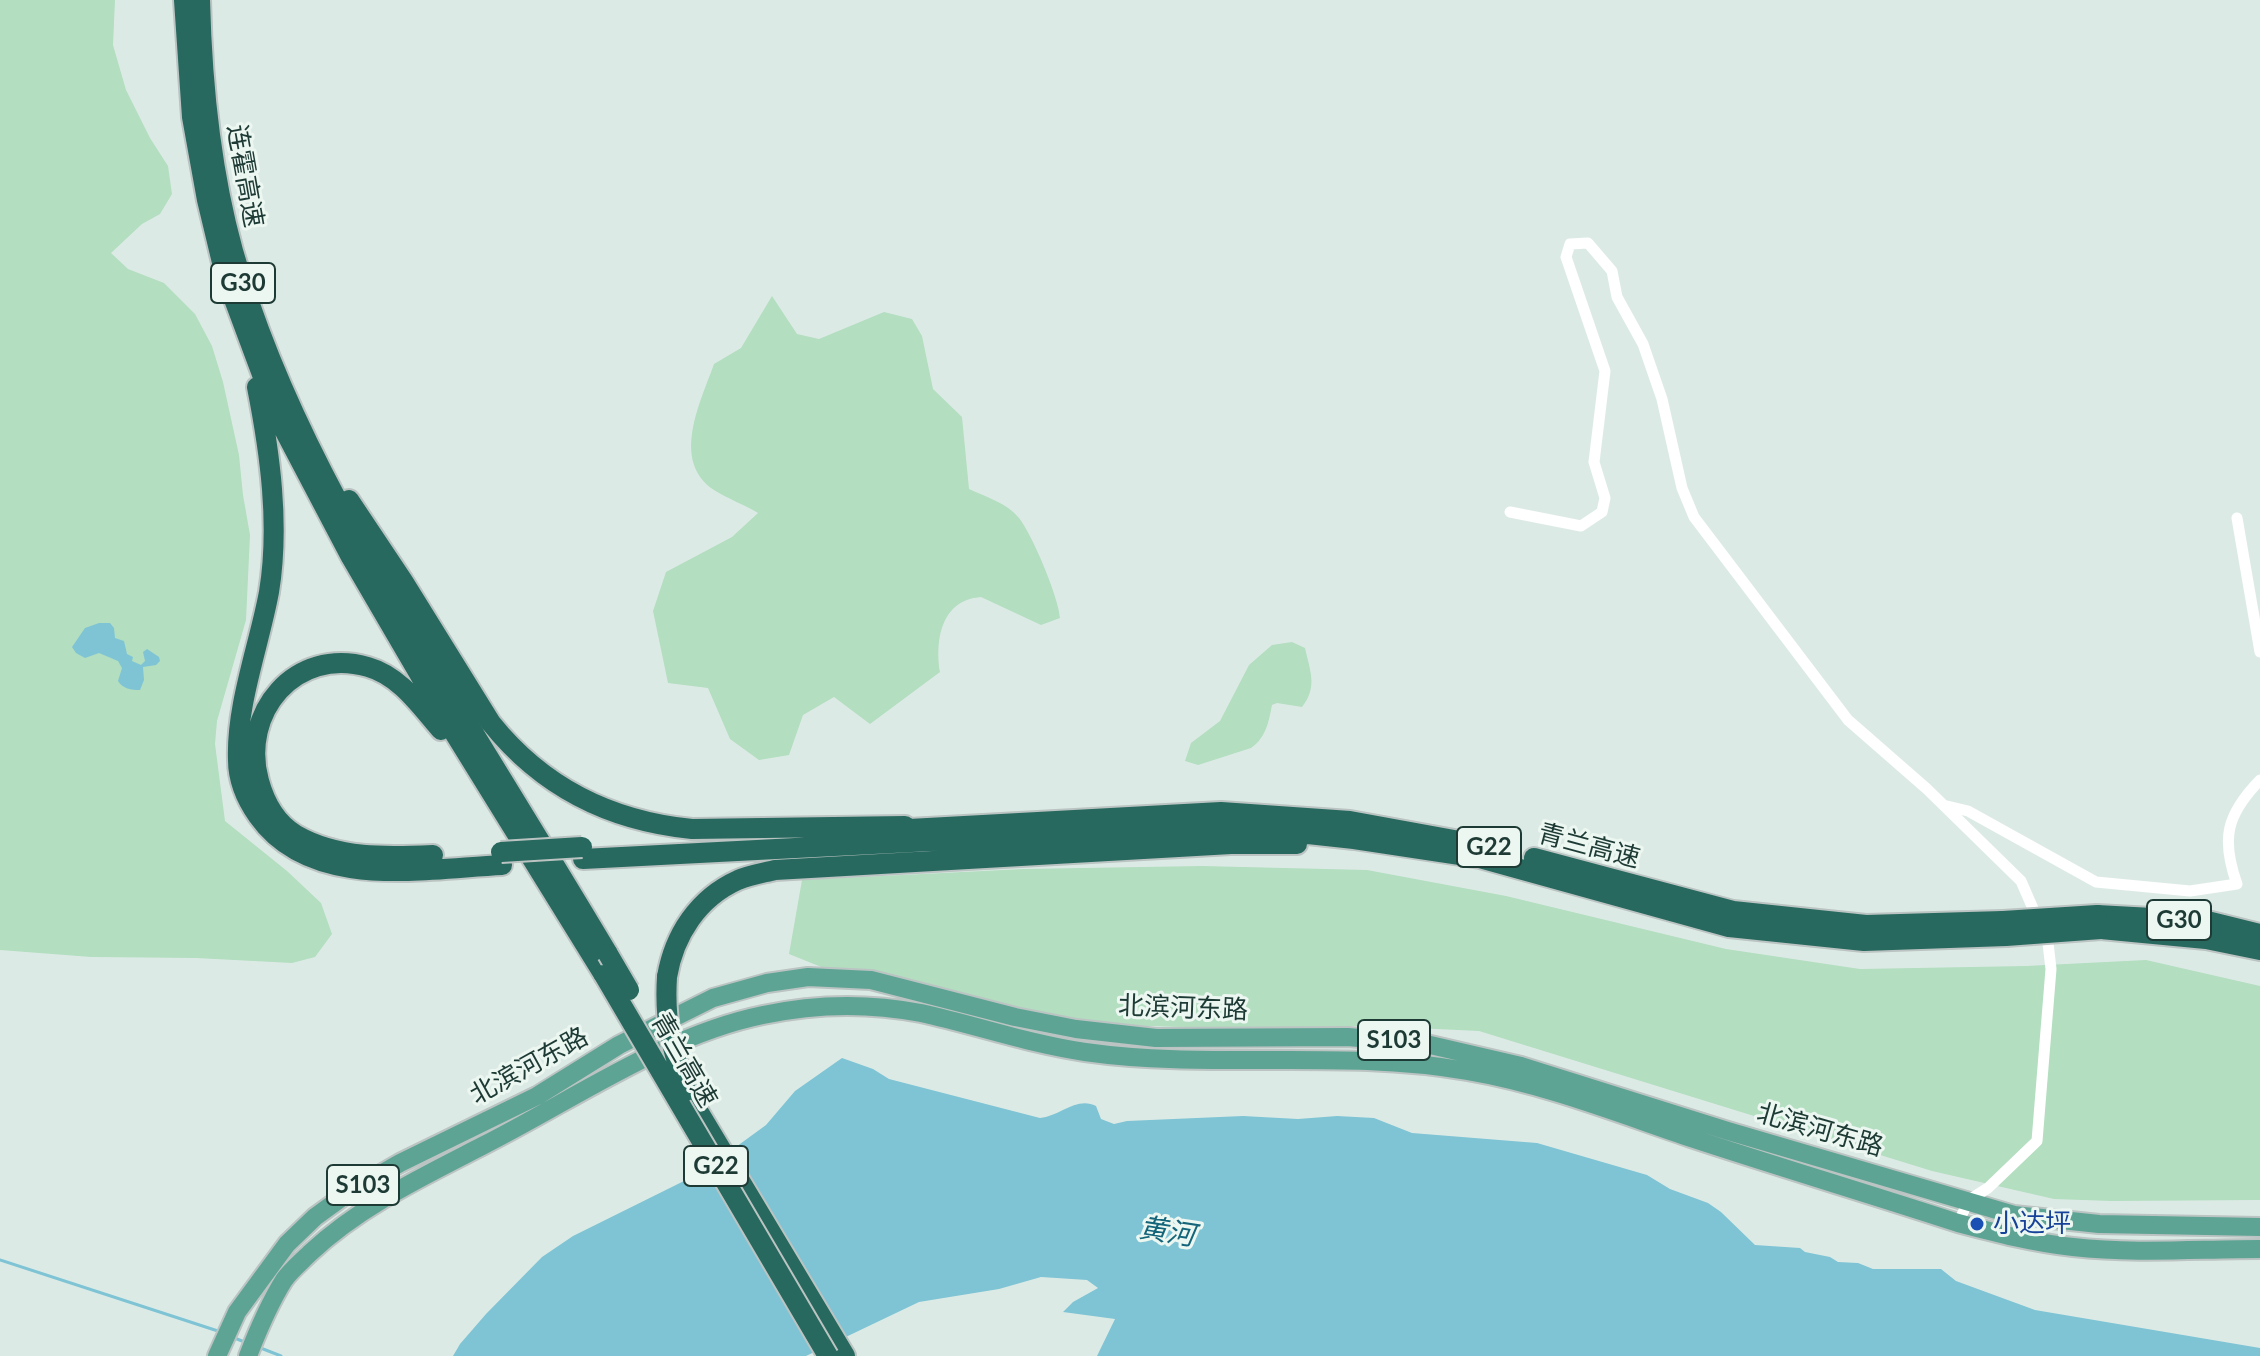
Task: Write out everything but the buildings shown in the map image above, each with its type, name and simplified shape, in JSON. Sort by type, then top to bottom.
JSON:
[{"type":"highway","name":"连霍高速","points":[[184,0],[192,117],[207,200],[225,275],[246,332]]},
{"type":"highway","name":"连霍高速","points":[[200,0],[208,115],[233,249],[248,299],[308,443]]},
{"type":"highway","points":[[246,332],[279,420],[351,557],[442,713],[517,833]]},
{"type":"highway","points":[[246,332],[271,480],[273,519],[269,590],[244,705],[237,758],[241,785],[250,805],[267,829],[286,847],[316,860],[347,868],[402,870],[501,859],[969,825]]},
{"type":"highway","points":[[308,443],[403,581],[491,723],[534,768],[577,797],[619,816],[658,826],[692,829],[969,825]]},
{"type":"highway","points":[[308,443],[362,550],[608,954],[686,1091]]},
{"type":"highway","points":[[501,859],[352,855],[295,834],[275,817],[263,797],[254,762],[255,743],[266,708],[278,690],[296,675],[322,666],[342,663],[368,667],[388,676],[443,732],[517,833]]},
{"type":"highway","name":"青兰高速","points":[[969,825],[1221,812],[1350,821],[1484,845],[1733,911],[1866,925],[2004,928]]},
{"type":"highway","points":[[583,853],[1201,827],[1262,829],[1389,844]]},
{"type":"highway","name":"青兰高速","points":[[517,833],[828,1356]]},
{"type":"highway","points":[[686,1091],[666,1017],[667,977],[675,944],[688,920],[715,893],[740,879],[775,870],[1231,844],[1389,844]]},
{"type":"highway","name":"青兰高速","points":[[1389,844],[1480,858],[1729,927],[1864,941],[2004,928]]},
{"type":"highway","name":"G30","points":[[2004,928],[2099,922],[2207,921],[2260,934]]},
{"type":"highway","name":"G30","points":[[2099,922],[2260,950]]},
{"type":"highway","name":"青兰高速","points":[[686,1091],[845,1356]]},
{"type":"main road","name":"北滨河东路","points":[[219,1352],[231,1325],[287,1244],[315,1217],[348,1193],[400,1163],[537,1096],[619,1045],[713,998],[767,983],[808,977],[871,980],[1015,1017],[1076,1029],[1143,1036],[1348,1037],[1458,1050],[1521,1066],[2014,1215],[2099,1224],[2260,1227]]},
{"type":"main road","name":"北滨河东路","points":[[248,1356],[286,1276],[321,1243],[365,1211],[414,1181],[647,1058],[731,1023],[765,1014],[811,1008],[855,1006],[921,1013],[1056,1047],[1111,1055],[1183,1060],[1390,1062],[1466,1071],[1540,1088],[1958,1223],[2029,1241],[2077,1248],[2260,1249]]},
{"type":"street","points":[[1510,512],[1581,526],[1602,512],[1605,498],[1594,462],[1605,371],[1566,257],[1570,244],[1588,243],[1612,271],[1617,297],[1643,344],[1662,399],[1682,488],[1694,517],[1848,720],[1943,805],[2021,881],[2048,943],[2051,969],[2037,1141],[1988,1188],[1969,1200],[1958,1223]]},
{"type":"street","points":[[2237,518],[2260,652]]},
{"type":"street","points":[[1943,805],[1982,818],[2096,882],[2190,891],[2237,884],[2226,842],[2232,820],[2260,780]]},
{"type":"green space","points":[[0,0],[115,0],[113,45],[126,90],[168,166],[172,194],[160,214],[142,224],[111,253],[128,269],[164,283],[195,314],[212,346],[239,455],[250,535],[246,620],[217,721],[215,744],[225,821],[321,903],[332,934],[315,957],[292,963],[91,957],[0,950]]},
{"type":"green space","points":[[772,296],[797,334],[819,339],[884,312],[912,319],[922,336],[933,389],[962,417],[969,489],[1002,504],[1019,518],[1044,566],[1060,618],[1041,625],[981,597],[957,605],[949,614],[940,635],[940,672],[870,724],[834,697],[803,715],[789,755],[759,760],[730,739],[708,688],[668,683],[653,611],[666,572],[732,537],[758,513],[714,490],[701,478],[691,447],[697,412],[714,364],[741,348]]},
{"type":"green space","points":[[1292,642],[1305,648],[1310,672],[1310,693],[1302,707],[1272,705],[1263,734],[1251,748],[1198,765],[1185,761],[1191,743],[1220,721],[1249,665],[1272,645]]},
{"type":"green space","points":[[1202,866],[1367,870],[1506,896],[1726,949],[1860,969],[2146,960],[2260,986],[2260,1200],[2054,1199],[1932,1171],[1479,1031],[1372,1026],[1212,1028],[1086,1024],[856,981],[789,954],[802,880],[1023,869]]},
{"type":"water","points":[[110,623],[115,638],[124,641],[127,654],[133,657],[132,661],[141,665],[145,661],[143,652],[147,649],[159,657],[156,665],[143,667],[144,680],[140,690],[120,684],[122,668],[118,661],[99,653],[85,658],[72,647],[85,628]]},
{"type":"water","name":"黄河","points":[[842,1058],[873,1069],[889,1079],[1040,1118],[1082,1103],[1096,1106],[1101,1119],[1114,1124],[1243,1116],[1298,1119],[1337,1116],[1374,1118],[1412,1133],[1537,1143],[1647,1175],[1670,1189],[1708,1203],[1755,1245],[1800,1248],[1838,1262],[1858,1263],[1873,1269],[1941,1269],[1956,1281],[2035,1310],[2260,1348],[2260,1356],[1097,1356],[1115,1319],[1063,1312],[1073,1302],[1098,1288],[1087,1280],[1041,1277],[999,1289],[919,1302],[806,1356],[453,1356],[486,1314],[542,1257],[573,1236],[690,1178],[766,1125],[795,1091]]},
{"type":"waterway","points":[[0,1260],[221,1332]]},
{"type":"waterway","points":[[232,1337],[247,1343]]},
{"type":"waterway","points":[[258,1347],[281,1356]]},
{"type":"place","name":"小达坪","points":[[1977,1224]]}]
